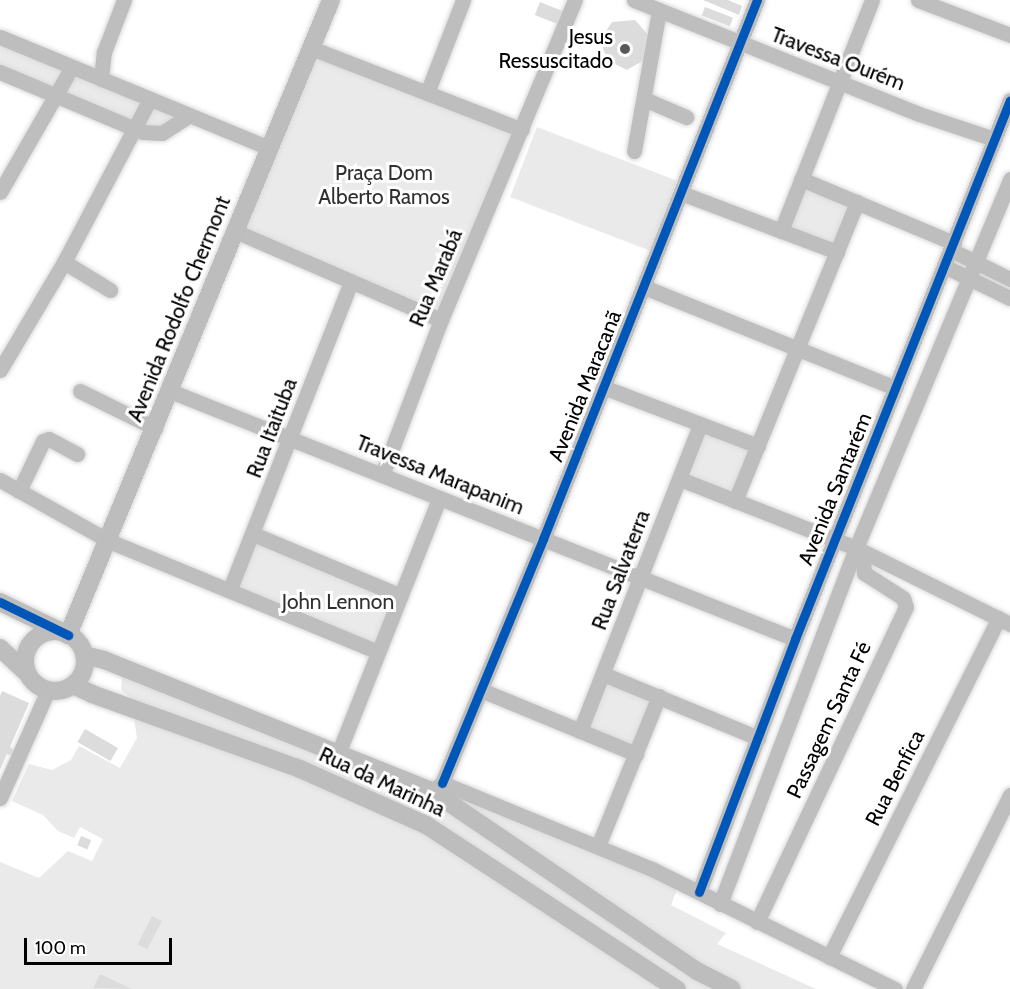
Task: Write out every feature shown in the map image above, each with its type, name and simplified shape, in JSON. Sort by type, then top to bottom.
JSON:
[{"type":"main road","name":"Avenida Rodolfo Chermont","points":[[68,635],[109,541],[331,0]]},
{"type":"main road","points":[[0,602],[68,635],[78,643],[84,655],[84,669],[73,685],[61,691],[48,690],[36,684],[0,648]]},
{"type":"main road","points":[[28,674],[25,661],[32,642],[49,632],[68,635]]},
{"type":"main road","name":"Rua da Marinha","points":[[84,655],[104,660],[338,754],[437,787],[697,971],[732,989]]},
{"type":"main road","name":"Rua da Marinha","points":[[73,685],[92,694],[300,769],[426,825],[677,989]]},
{"type":"street","points":[[101,79],[104,52],[124,0]]},
{"type":"street","points":[[428,93],[463,0]]},
{"type":"street","name":"Rua Marabá","points":[[382,474],[441,320],[575,0]]},
{"type":"street","name":"Avenida Maracanã","points":[[437,787],[481,690],[543,539],[757,0]]},
{"type":"street","points":[[781,231],[872,0]]},
{"type":"street","points":[[918,0],[935,3],[1010,35]]},
{"type":"street","name":"Travessa Ourém","points":[[637,1],[839,80],[919,114],[994,139]]},
{"type":"street","points":[[634,151],[659,10]]},
{"type":"street","points":[[0,37],[269,148]]},
{"type":"street","points":[[311,48],[522,130]]},
{"type":"street","points":[[0,192],[72,67]]},
{"type":"street","points":[[0,72],[136,129],[162,133],[188,116]]},
{"type":"street","points":[[0,370],[64,262],[150,99]]},
{"type":"street","points":[[644,99],[686,117]]},
{"type":"street","name":"Avenida Santarém","points":[[699,892],[795,639],[1010,100]]},
{"type":"street","points":[[801,179],[952,246],[974,261],[1010,279]]},
{"type":"street","name":"Avenida Santarém","points":[[720,904],[974,261],[1010,179]]},
{"type":"street","points":[[681,193],[837,252]]},
{"type":"street","points":[[735,501],[857,202]]},
{"type":"street","points":[[235,231],[441,320]]},
{"type":"street","points":[[64,262],[110,290]]},
{"type":"street","points":[[944,266],[1010,298]]},
{"type":"street","name":"Rua Itaituba","points":[[230,589],[292,438],[351,282]]},
{"type":"street","points":[[644,287],[797,351],[895,388]]},
{"type":"street","points":[[603,387],[758,446]]},
{"type":"street","points":[[80,391],[155,428]]},
{"type":"street","name":"Travessa Marapanim","points":[[170,391],[795,639]]},
{"type":"street","name":"Rua Salvaterra","points":[[580,731],[700,425]]},
{"type":"street","points":[[19,491],[46,439],[77,454]]},
{"type":"street","points":[[680,479],[859,550],[1004,621]]},
{"type":"street","points":[[0,480],[109,541],[378,652]]},
{"type":"street","points":[[338,754],[439,499]]},
{"type":"street","points":[[253,534],[401,596]]},
{"type":"street","name":"Passagem Santa Fé","points":[[757,922],[906,607],[903,597],[864,573],[859,550]]},
{"type":"street","name":"Rua Benfica","points":[[829,957],[1004,621]]},
{"type":"street","points":[[603,674],[758,738]]},
{"type":"street","points":[[0,798],[48,690]]},
{"type":"street","points":[[481,690],[636,754]]},
{"type":"street","points":[[598,846],[659,696]]},
{"type":"street","name":"Rua da Marinha","points":[[437,787],[598,846],[699,892],[895,989]]},
{"type":"street","points":[[914,989],[1010,795]]},
{"type":"street","points":[[711,860],[724,870],[733,871]]},
{"type":"green space","points":[[0,37],[188,116],[162,133],[0,72]]},
{"type":"green space","name":"Praça Dom Alberto Ramos","points":[[311,48],[522,129],[451,314],[240,233]]},
{"type":"green space","points":[[537,127],[677,181],[650,251],[510,197]]},
{"type":"green space","points":[[801,179],[858,202],[837,254],[780,231]]},
{"type":"green space","points":[[700,425],[758,446],[738,501],[680,480]]},
{"type":"green space","name":"John Lennon","points":[[253,534],[400,597],[377,652],[230,589]]},
{"type":"green space","points":[[123,667],[440,788],[678,887],[671,905],[726,933],[717,944],[816,989],[0,989],[0,862],[39,878],[68,851],[92,861],[103,839],[80,827],[74,838],[58,831],[43,815],[12,801],[29,764],[52,770],[71,760],[79,746],[120,768],[137,738],[131,698],[121,690]]},
{"type":"green space","points":[[603,674],[659,696],[637,752],[581,731]]},
{"type":"building","points":[[703,0],[728,0],[742,6],[739,15]]},
{"type":"building","points":[[540,2],[567,13],[562,26],[535,15]]},
{"type":"building","points":[[705,7],[733,18],[730,26],[702,15]]},
{"type":"building","name":"Jesus Ressuscitado","points":[[635,20],[650,37],[646,59],[627,70],[607,60],[600,40],[612,22]]},
{"type":"building","points":[[2,691],[29,703],[10,747],[15,750],[12,756],[7,754],[0,770],[0,696]]},
{"type":"building","points":[[85,729],[118,748],[110,761],[78,742]]},
{"type":"building","points":[[81,836],[91,840],[87,849],[77,845]]},
{"type":"building","points":[[152,916],[162,921],[147,950],[137,945]]},
{"type":"building","points":[[100,974],[132,989],[93,988]]},
{"type":"cycle path","points":[[442,783],[543,539],[757,0]]},
{"type":"cycle path","points":[[699,892],[795,639],[1010,100]]},
{"type":"cycle path","points":[[0,602],[68,635]]},
{"type":"place","name":"Jesus Ressuscitado","points":[[625,49]]}]
